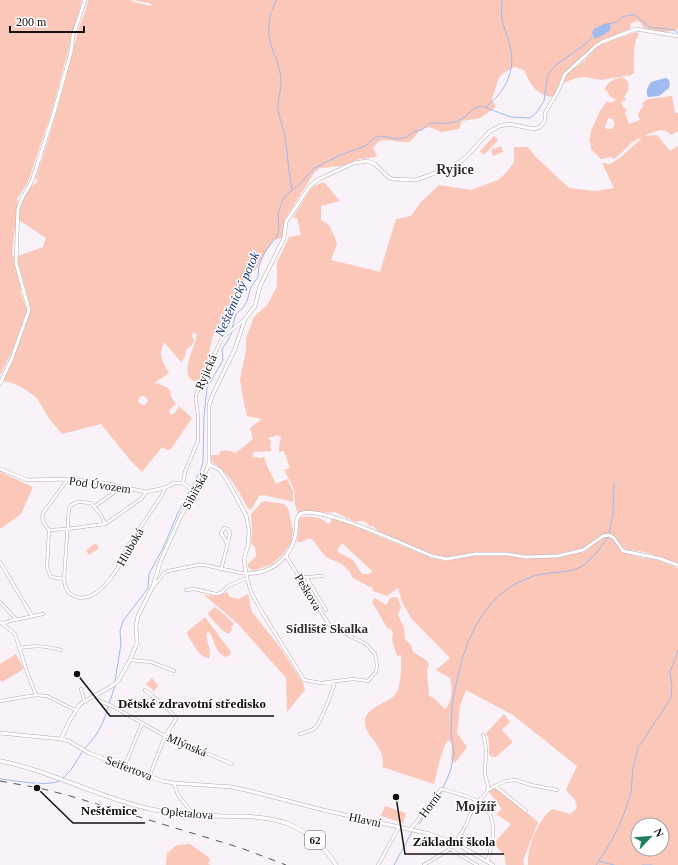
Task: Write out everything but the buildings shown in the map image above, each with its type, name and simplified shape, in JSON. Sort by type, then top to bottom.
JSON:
[{"type":"main road","name":"Opletalova","points":[[0,761],[29,768],[110,797],[151,809],[194,815],[259,818],[286,823],[315,840],[326,851],[336,865]]},
{"type":"street","points":[[0,384],[12,358],[29,310],[16,263],[18,209],[20,201],[30,186],[53,116],[71,52],[73,36],[85,0]]},
{"type":"street","name":"Ryjická","points":[[183,483],[185,472],[198,441],[196,395],[222,338],[245,319],[255,306],[260,286],[284,238],[286,222],[310,186],[319,179],[354,163],[367,161],[375,164],[392,179],[416,180],[438,172],[450,170],[466,157],[490,131],[500,126],[509,124],[534,129],[540,127],[545,121],[545,113],[566,74],[602,42],[636,29],[678,36]]},
{"type":"street","name":"Sibiřská","points":[[61,738],[75,710],[84,700],[95,696],[113,685],[130,660],[137,644],[136,624],[138,616],[153,586],[160,560],[181,516],[196,493],[209,464],[209,405],[235,349],[245,319]]},
{"type":"street","points":[[209,464],[220,470],[246,515],[249,530],[248,545],[244,559],[246,576]]},
{"type":"street","name":"Pod Úvozem","points":[[0,469],[27,480],[68,479],[103,483],[146,492],[165,488],[174,483],[183,483]]},
{"type":"street","points":[[68,479],[43,513],[43,523],[49,530],[47,568],[51,577],[64,579],[69,508],[73,503],[91,503],[95,506],[105,524]]},
{"type":"street","points":[[183,483],[196,493]]},
{"type":"street","points":[[95,506],[122,487]]},
{"type":"street","name":"Hluboká","points":[[64,579],[65,588],[71,595],[80,598],[88,597],[98,592],[109,580],[119,565],[127,547],[162,495],[165,488]]},
{"type":"street","points":[[49,530],[105,524],[142,499],[146,492]]},
{"type":"street","points":[[186,590],[194,589],[216,594],[221,593],[228,586],[246,576],[264,571],[278,564],[286,556],[295,538],[296,520],[304,512],[338,518],[432,556],[447,559],[474,554],[507,554],[519,557],[558,556],[584,550],[603,536],[609,535],[614,538],[623,551],[658,558],[678,566]]},
{"type":"street","points":[[221,570],[230,534],[228,529],[224,528],[221,533],[227,543]]},
{"type":"street","name":"Peškova","points":[[246,576],[251,592],[262,612],[304,680],[321,683],[353,679],[368,681],[376,672],[377,665],[375,654],[366,644],[330,626],[286,556]]},
{"type":"street","points":[[0,562],[32,616]]},
{"type":"street","points":[[153,586],[164,573],[173,569],[204,565],[246,576]]},
{"type":"street","points":[[299,577],[322,576]]},
{"type":"street","points":[[306,577],[326,610]]},
{"type":"street","points":[[0,602],[16,619]]},
{"type":"street","points":[[1,623],[43,614]]},
{"type":"street","points":[[1,623],[15,634],[36,694]]},
{"type":"street","points":[[20,648],[35,645],[48,646],[61,650]]},
{"type":"street","points":[[130,660],[151,662],[174,671]]},
{"type":"street","points":[[300,734],[309,732],[319,723],[334,686],[332,682]]},
{"type":"street","points":[[81,689],[84,700]]},
{"type":"street","points":[[145,690],[175,717],[175,722],[165,736],[149,777]]},
{"type":"street","points":[[0,701],[36,694],[47,696],[75,710]]},
{"type":"street","name":"Mlýnská","points":[[95,696],[99,701],[110,705],[165,736],[232,764]]},
{"type":"street","points":[[124,767],[142,724]]},
{"type":"street","name":"Seifertova","points":[[0,733],[61,738],[70,741],[84,750],[124,767],[149,777],[174,784],[232,787],[262,793]]},
{"type":"street","points":[[483,735],[486,746],[485,774],[488,786],[487,791]]},
{"type":"street","points":[[458,838],[465,829],[476,801],[494,786],[510,780],[516,780],[531,785],[558,790]]},
{"type":"street","points":[[174,784],[178,795],[194,815]]},
{"type":"street","points":[[494,786],[526,811]]},
{"type":"street","name":"Horní","points":[[410,829],[442,789],[476,801]]},
{"type":"street","name":"Hlavní","points":[[262,793],[320,809],[430,834],[452,842],[493,865]]},
{"type":"street","points":[[476,801],[486,808],[492,822],[493,844],[487,862]]},
{"type":"street","points":[[378,865],[398,827]]},
{"type":"street","points":[[424,865],[450,849],[477,865]]},
{"type":"shaded area","points":[[0,0],[82,0],[51,114],[28,182],[17,199],[12,254],[22,289],[20,290],[27,311],[10,356],[0,375]]},
{"type":"shaded area","points":[[88,0],[131,0],[151,6],[152,4],[133,0],[678,0],[678,29],[666,32],[657,31],[644,28],[640,22],[637,21],[631,23],[630,29],[597,43],[563,74],[555,94],[551,97],[537,91],[531,84],[524,70],[515,67],[504,73],[499,79],[492,99],[496,107],[480,118],[462,121],[459,129],[442,132],[429,127],[420,130],[410,142],[383,140],[377,143],[373,148],[377,156],[359,159],[342,166],[320,168],[314,173],[285,219],[282,238],[273,240],[256,269],[247,277],[237,292],[241,299],[235,308],[219,324],[212,338],[209,354],[201,379],[194,381],[189,378],[188,372],[189,361],[197,334],[193,333],[192,336],[194,341],[186,350],[185,357],[181,362],[164,342],[161,355],[164,365],[169,373],[153,384],[157,383],[168,388],[170,391],[171,397],[176,404],[167,412],[169,411],[171,415],[175,413],[179,406],[192,418],[171,449],[167,450],[162,447],[142,472],[130,460],[101,424],[62,434],[48,417],[37,398],[23,388],[3,381],[14,358],[31,310],[18,262],[18,256],[43,247],[46,238],[19,220],[20,210],[26,194],[38,180],[35,178],[54,122],[78,31]],"holes":[[[145,396],[148,401],[145,405],[140,404],[138,401],[140,397]]]},
{"type":"shaded area","points":[[636,32],[639,34],[634,48],[634,73],[631,75],[601,80],[585,77],[576,78],[563,83],[568,73],[584,61],[598,46]]},
{"type":"shaded area","points":[[621,77],[627,80],[628,83],[628,88],[624,97],[626,100],[621,102],[623,107],[627,110],[625,113],[629,124],[640,120],[638,115],[643,107],[642,103],[648,99],[672,96],[675,113],[678,113],[678,131],[671,135],[662,130],[644,136],[657,135],[670,151],[678,146],[678,564],[645,552],[631,550],[630,552],[609,534],[602,535],[587,547],[576,551],[557,554],[525,556],[507,552],[475,552],[447,558],[432,555],[380,533],[373,526],[370,527],[366,522],[355,522],[335,512],[325,513],[312,511],[298,515],[295,504],[294,489],[284,470],[290,468],[284,451],[279,452],[281,437],[276,435],[274,437],[270,437],[269,439],[271,441],[270,447],[272,451],[254,452],[252,457],[264,457],[276,484],[287,479],[293,491],[293,502],[264,495],[259,496],[252,508],[249,510],[229,478],[211,461],[211,455],[219,455],[220,452],[226,451],[237,452],[253,439],[250,428],[262,419],[247,416],[243,398],[240,379],[246,350],[246,338],[254,317],[268,304],[277,286],[277,263],[289,237],[301,235],[297,218],[293,217],[312,187],[324,182],[340,201],[321,206],[321,220],[329,225],[337,243],[331,260],[380,272],[396,219],[411,216],[421,202],[439,185],[471,190],[498,180],[507,172],[514,162],[514,147],[528,147],[535,156],[569,188],[595,191],[614,188],[602,163],[610,164],[621,157],[642,138],[634,141],[613,159],[611,157],[601,159],[591,149],[591,144],[589,142],[591,131],[600,111],[607,101],[611,103],[617,99],[612,98],[605,89],[606,86],[609,82]],"holes":[[[608,118],[613,119],[615,124],[612,129],[607,129],[605,127]]]},
{"type":"shaded area","points":[[494,136],[498,140],[484,155],[480,151]]},
{"type":"shaded area","points":[[501,146],[503,152],[493,156],[491,150]]},
{"type":"shaded area","points":[[0,472],[33,487],[21,514],[0,529]]},
{"type":"shaded area","points":[[265,501],[284,504],[288,508],[293,531],[291,543],[283,554],[272,564],[253,571],[248,567],[248,564],[256,556],[255,547],[251,544],[251,514],[262,502]]},
{"type":"shaded area","points":[[301,517],[319,518],[328,524],[332,519],[338,519],[431,558],[447,561],[475,555],[506,555],[525,559],[558,557],[584,552],[603,538],[609,537],[613,539],[623,552],[642,558],[654,559],[678,568],[678,865],[528,865],[531,842],[542,820],[547,814],[552,809],[570,814],[577,808],[575,800],[566,790],[577,766],[513,715],[466,690],[460,706],[457,733],[467,747],[455,763],[451,760],[452,745],[450,741],[447,741],[434,784],[382,767],[382,753],[368,732],[365,726],[365,720],[369,712],[395,695],[399,686],[401,675],[401,655],[397,656],[392,640],[393,632],[390,628],[388,629],[372,602],[374,598],[386,605],[390,598],[398,598],[401,607],[398,615],[404,628],[405,639],[411,645],[413,652],[426,660],[429,664],[427,670],[429,696],[435,699],[446,709],[450,701],[451,694],[450,678],[436,670],[450,658],[411,618],[402,602],[398,588],[387,596],[373,591],[372,587],[352,577],[350,572],[342,564],[326,557],[312,539],[297,542],[299,527],[297,524]],"holes":[[[342,543],[372,571],[368,574],[362,574],[353,560],[338,552],[337,550]]]},
{"type":"shaded area","points":[[96,543],[99,548],[89,555],[86,550]]},
{"type":"shaded area","points":[[227,592],[230,597],[239,599],[248,594],[252,612],[280,647],[303,683],[305,690],[287,712],[286,678],[238,624],[204,595],[218,596]]},
{"type":"shaded area","points":[[214,607],[234,624],[231,627],[233,629],[228,634],[223,631],[209,616],[208,614]]},
{"type":"shaded area","points":[[205,617],[231,652],[230,655],[225,657],[218,651],[208,631],[207,637],[210,650],[209,658],[199,653],[187,634],[188,631]]},
{"type":"shaded area","points":[[16,654],[24,669],[2,682],[0,680],[0,664]]},
{"type":"shaded area","points":[[152,678],[158,686],[154,691],[146,684]]},
{"type":"shaded area","points":[[504,714],[510,722],[502,730],[513,742],[496,757],[492,757],[489,755],[489,740],[486,733]]},
{"type":"shaded area","points":[[493,788],[500,791],[538,822],[523,861],[524,865],[506,865],[504,855],[497,847],[495,842],[511,824],[496,814],[502,809],[489,792]]},
{"type":"shaded area","points":[[385,806],[406,813],[403,823],[381,816]]},
{"type":"shaded area","points":[[190,844],[207,856],[210,860],[208,864],[211,865],[166,865],[167,853],[177,845]]},
{"type":"water","points":[[609,23],[611,26],[610,30],[595,39],[592,33],[594,29]]},
{"type":"water","points":[[665,78],[670,83],[669,88],[659,96],[648,97],[647,91],[651,82]]},
{"type":"waterway","points":[[272,10],[276,0]]},
{"type":"waterway","points":[[486,107],[505,86],[511,70],[511,52],[502,19],[502,0]]},
{"type":"waterway","points":[[271,13],[269,24],[270,40],[281,79],[278,110],[287,150],[292,189]]},
{"type":"waterway","name":"Neštěmický potok","points":[[608,24],[617,22],[622,17],[635,15],[649,27],[674,30],[678,33]]},
{"type":"waterway","name":"Neštěmický potok","points":[[232,329],[236,314],[243,308],[247,301],[251,287],[258,277],[259,266],[263,256],[276,238],[279,230],[278,212],[285,196],[300,184],[313,169],[338,156],[365,146],[376,137],[381,136],[397,139],[422,130],[430,123],[457,122],[481,106],[511,117],[530,118],[537,112],[544,101],[547,79],[550,72],[556,65],[587,43],[594,35]]},
{"type":"waterway","name":"Neštěmický potok","points":[[115,681],[121,644],[120,631],[123,621],[148,588],[149,574],[201,469],[203,462],[204,416],[207,388],[223,360],[222,349],[232,332]]},
{"type":"waterway","points":[[609,534],[613,513],[614,483]]},
{"type":"waterway","points":[[452,707],[455,687],[466,647],[485,611],[498,596],[514,584],[534,576],[579,568],[589,561],[608,537]]},
{"type":"waterway","points":[[596,865],[611,842],[623,817],[631,793],[633,768],[638,748],[671,698],[672,687],[670,672],[678,650]]},
{"type":"waterway","name":"Neštěmický potok","points":[[63,778],[71,770],[82,752],[96,735],[103,722],[115,686]]},
{"type":"waterway","points":[[443,788],[450,772],[454,754],[451,733],[452,707]]},
{"type":"waterway","name":"Neštěmický potok","points":[[0,779],[32,783],[49,783],[61,780]]},
{"type":"waterway","points":[[419,824],[442,792]]},
{"type":"waterway","points":[[394,865],[412,832]]},
{"type":"waterway","points":[[599,861],[614,865]]},
{"type":"waterway","points":[[642,865],[652,865]]},
{"type":"railway","points":[[0,781],[67,795],[241,848],[286,865]]},
{"type":"place","name":"Dětské zdravotní středisko","points":[[77,674]]},
{"type":"place","name":"Neštěmice","points":[[37,788]]},
{"type":"place","name":"Základní škola","points":[[396,797]]},
{"type":"district","name":"Ryjice","points":[[455,169]]},
{"type":"district","name":"Sídliště Skalka","points":[[327,628]]},
{"type":"district","name":"Mojžíř","points":[[476,806]]}]
